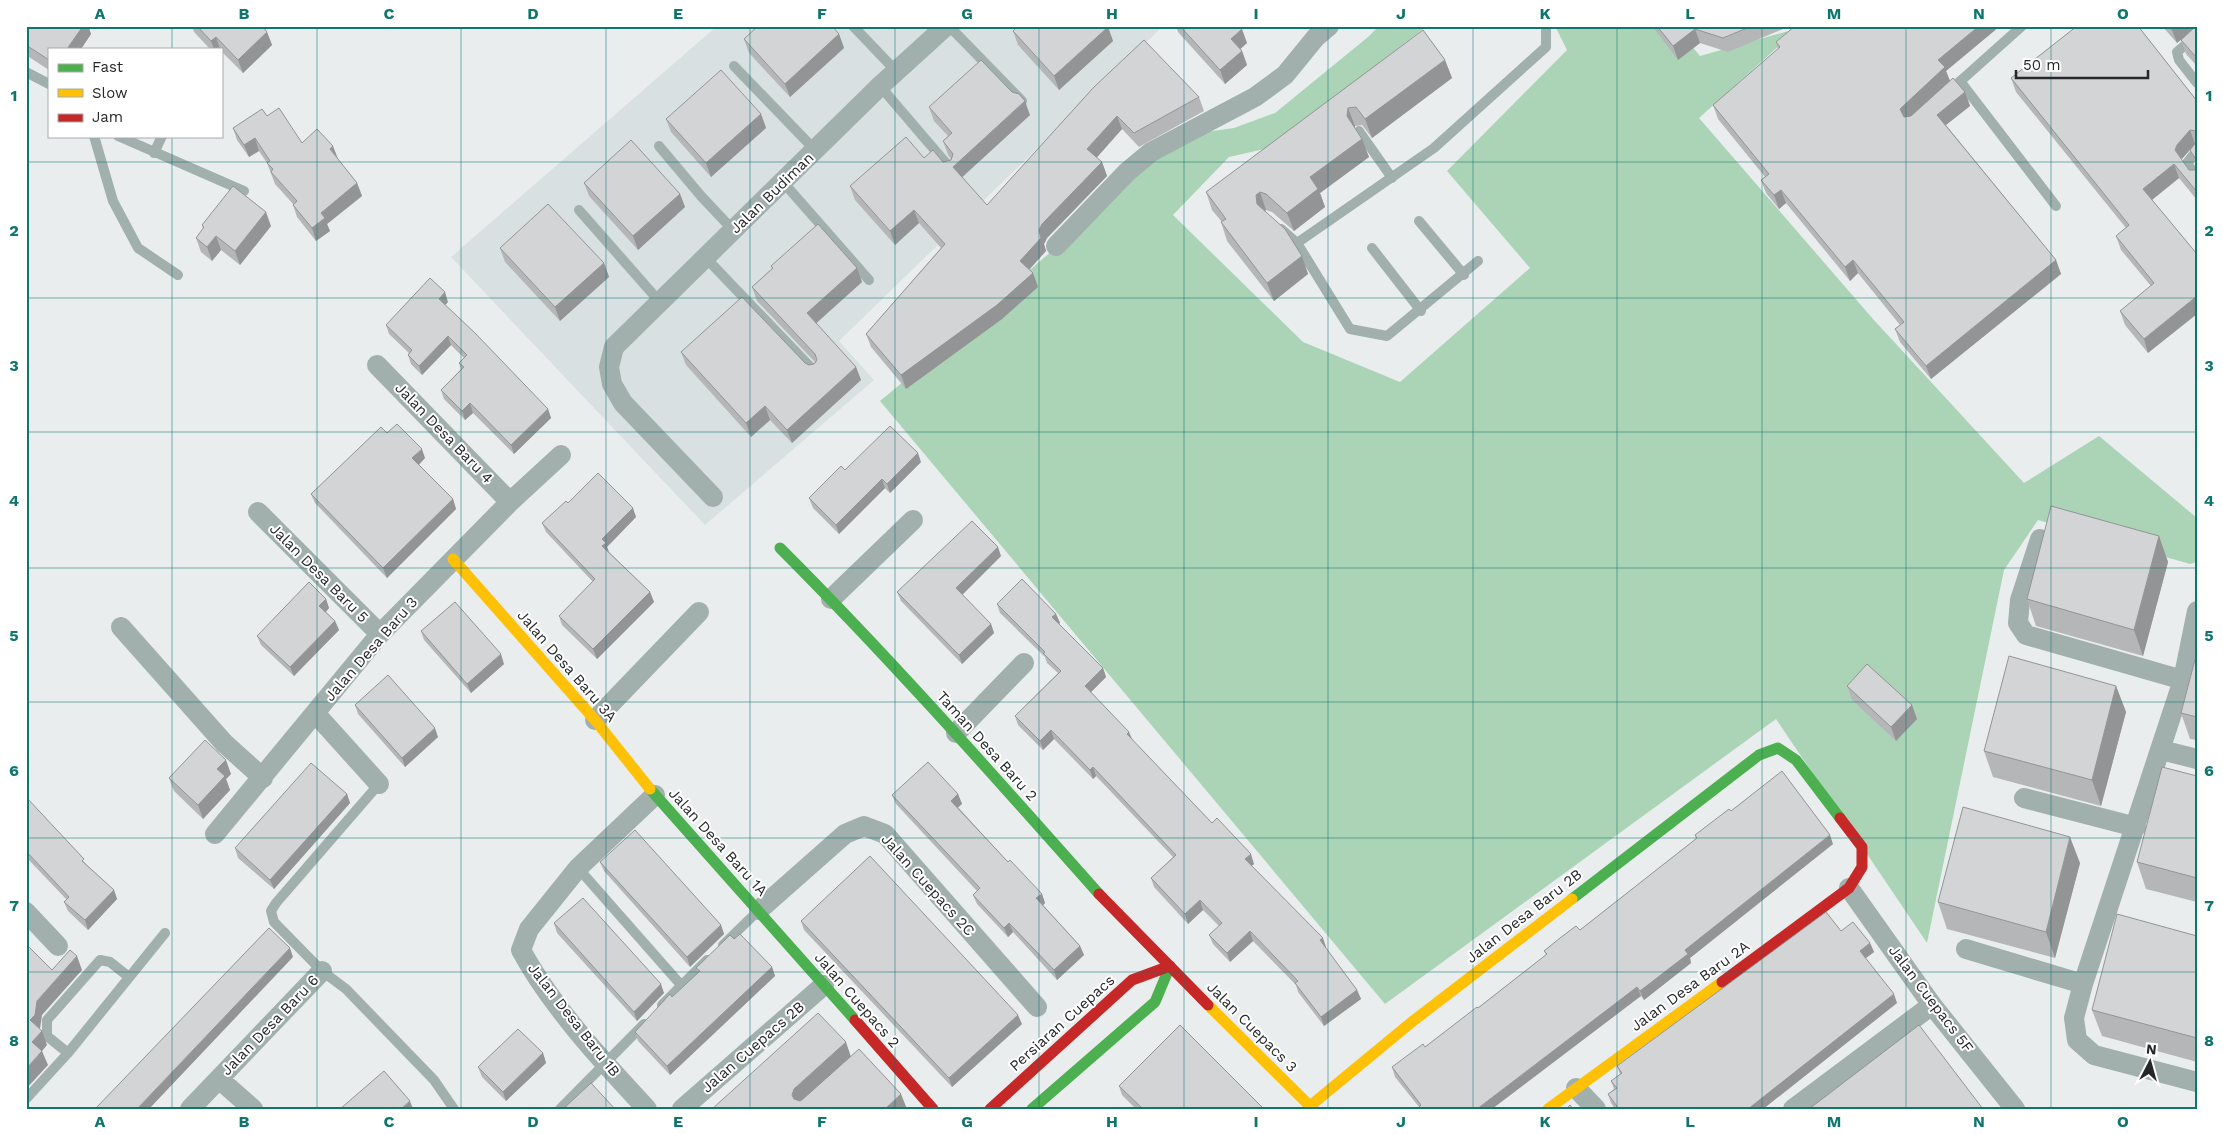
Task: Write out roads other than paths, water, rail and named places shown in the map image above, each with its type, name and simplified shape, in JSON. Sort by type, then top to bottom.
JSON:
[{"type":"street","name":"Jalan Budiman","points":[[713,497],[623,403],[612,384],[609,367],[614,347],[880,86],[947,26]]},
{"type":"street","points":[[1056,246],[1127,172],[1151,152],[1255,97],[1285,75],[1316,37],[1329,26]]},
{"type":"street","name":"Jalan Desa Baru 4","points":[[377,365],[510,502]]},
{"type":"street","name":"Jalan Desa Baru 3","points":[[216,834],[380,634],[510,502],[561,455]]},
{"type":"street","name":"Jalan Desa Baru 5","points":[[258,512],[380,634]]},
{"type":"street","points":[[831,599],[913,520]]},
{"type":"street","points":[[2040,539],[2020,600],[2018,623],[2026,635],[2183,680]]},
{"type":"street","name":"Taman Desa Baru 2","points":[[780,548],[831,599],[956,733],[1116,914],[1170,966]]},
{"type":"street","name":"Jalan Desa Baru 3A","points":[[453,559],[595,720],[636,774],[655,795]]},
{"type":"street","points":[[595,720],[699,612]]},
{"type":"street","points":[[2196,614],[2183,680],[2136,827],[2114,922],[2083,984],[2074,1018],[2077,1040],[2094,1054],[2197,1082]]},
{"type":"street","points":[[121,628],[224,743],[263,778]]},
{"type":"street","points":[[956,733],[1024,663]]},
{"type":"street","points":[[315,713],[379,784]]},
{"type":"street","name":"Jalan Desa Baru 2B","points":[[1311,1108],[1413,1021],[1759,755],[1778,748],[1796,760],[1862,847],[1862,868],[1849,888]]},
{"type":"street","points":[[2161,750],[2197,758]]},
{"type":"street","name":"Jalan Desa Baru 1B","points":[[647,1109],[605,1064],[534,974],[521,950],[529,929],[578,868],[655,795]]},
{"type":"street","name":"Jalan Desa Baru 1A","points":[[655,795],[760,910]]},
{"type":"street","points":[[2024,798],[2136,827]]},
{"type":"street","name":"Jalan Cuepacs 2C","points":[[760,910],[845,834],[864,826],[885,834],[1037,1007]]},
{"type":"street","name":"Jalan Cuepacs 5F","points":[[1849,888],[1932,1005],[2015,1109]]},
{"type":"street","name":"Jalan Desa Baru 2A","points":[[1548,1109],[1849,888]]},
{"type":"street","name":"Jalan Cuepacs 2","points":[[760,910],[824,985],[873,1047],[928,1107]]},
{"type":"street","points":[[26,912],[58,946]]},
{"type":"street","points":[[1966,949],[2083,984]]},
{"type":"street","points":[[1032,1109],[1155,1002],[1170,966]]},
{"type":"street","name":"Jalan Cuepacs 3","points":[[1170,966],[1311,1108]]},
{"type":"street","name":"Persiaran Cuepacs","points":[[990,1109],[1132,980],[1170,966]]},
{"type":"street","name":"Jalan Desa Baru 6","points":[[190,1109],[322,971]]},
{"type":"street","name":"Jalan Cuepacs 2B","points":[[682,1109],[824,985]]},
{"type":"street","points":[[1793,1109],[1932,1005]]},
{"type":"street","points":[[219,1079],[253,1109]]},
{"type":"street","points":[[1576,1088],[1596,1109]]},
{"type":"lane","points":[[853,26],[896,71]]},
{"type":"lane","points":[[947,26],[1022,101]]},
{"type":"lane","points":[[1297,243],[1434,148],[1546,47],[1546,26]]},
{"type":"lane","points":[[1946,93],[2022,26]]},
{"type":"lane","points":[[2197,35],[2177,52],[2179,60],[2197,83]]},
{"type":"lane","points":[[734,66],[815,150]]},
{"type":"lane","points":[[26,72],[48,83]]},
{"type":"lane","points":[[1960,80],[2056,206]]},
{"type":"lane","points":[[880,86],[951,169]]},
{"type":"lane","points":[[1359,131],[1392,178]]},
{"type":"lane","points":[[95,138],[113,201],[138,248],[178,275]]},
{"type":"lane","points":[[122,138],[244,191]]},
{"type":"lane","points":[[154,153],[161,138]]},
{"type":"lane","points":[[659,146],[701,196],[733,230]]},
{"type":"lane","points":[[2197,150],[2186,163],[2197,178]]},
{"type":"lane","points":[[783,182],[869,280]]},
{"type":"lane","points":[[579,210],[659,301]]},
{"type":"lane","points":[[1419,221],[1464,274]]},
{"type":"lane","points":[[1275,223],[1297,243],[1350,329],[1387,336],[1421,310],[1478,261]]},
{"type":"lane","points":[[1372,248],[1421,310]]},
{"type":"lane","points":[[705,257],[814,372]]},
{"type":"lane","points":[[322,971],[274,922],[271,911],[379,784]]},
{"type":"lane","points":[[578,868],[681,984]]},
{"type":"lane","points":[[560,1109],[681,984],[760,910]]},
{"type":"lane","points":[[26,1099],[68,1053],[164,933]]},
{"type":"lane","points":[[68,1053],[47,1036],[47,1020],[100,960],[110,962],[129,977]]},
{"type":"lane","name":"Jalan Desa Baru 6","points":[[322,971],[346,989],[434,1080],[454,1109]]}]
